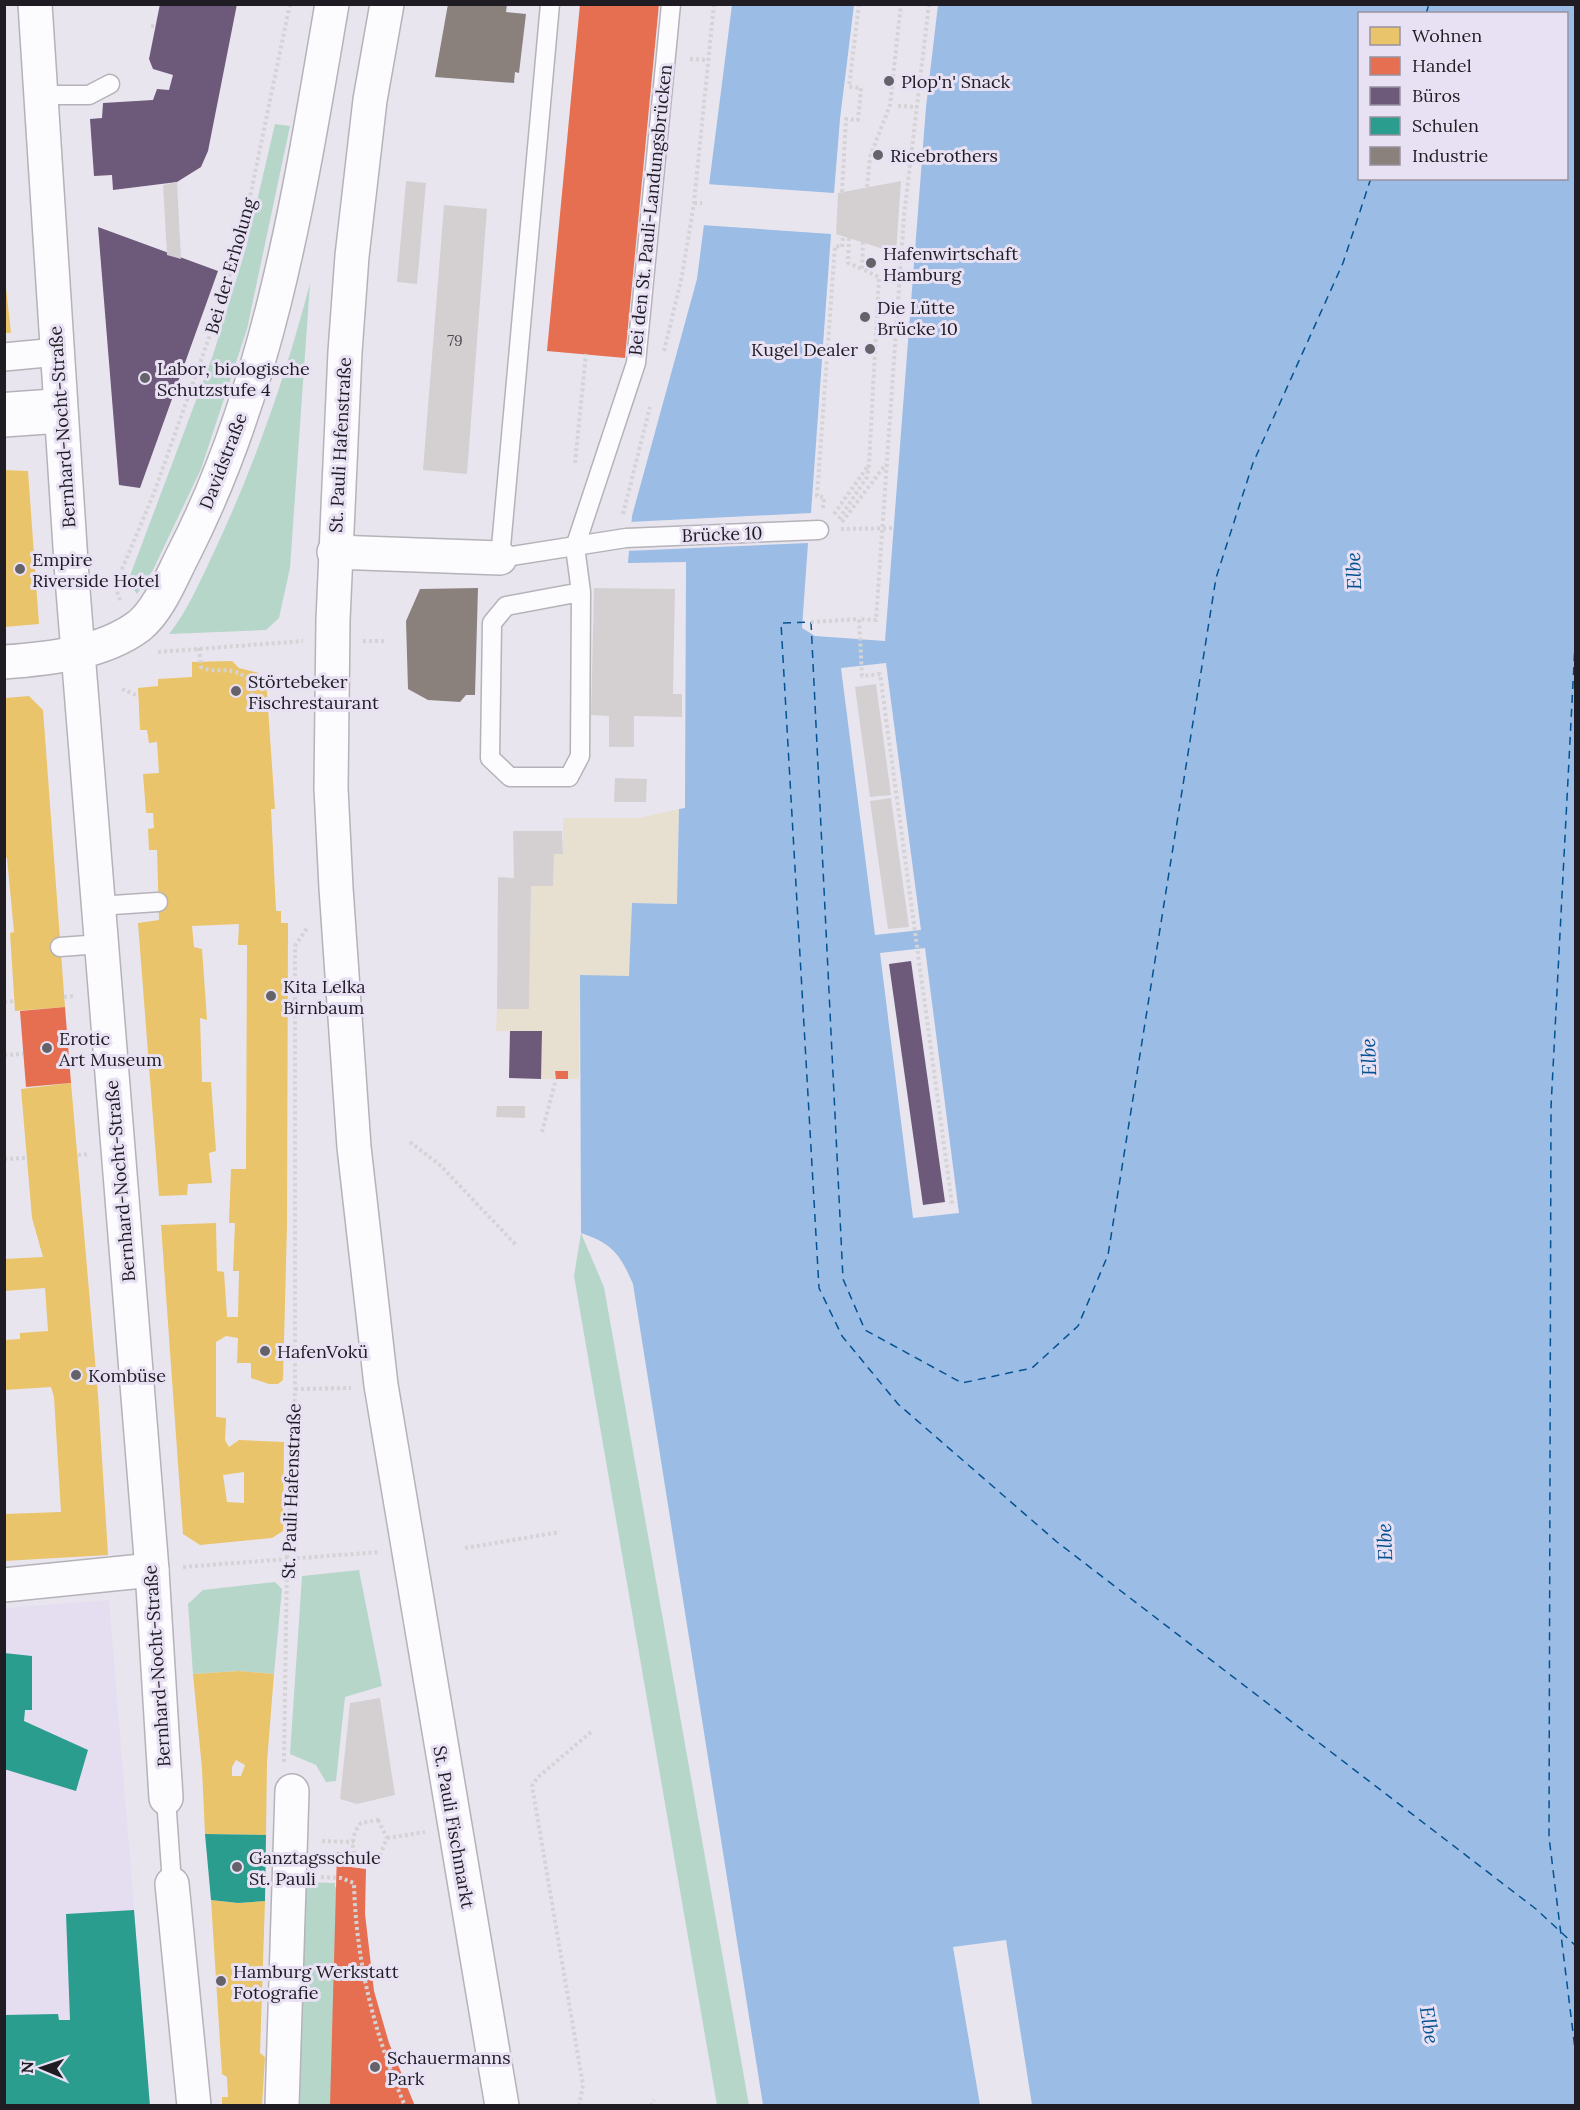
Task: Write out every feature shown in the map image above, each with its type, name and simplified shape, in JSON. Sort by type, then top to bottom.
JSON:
[{"type":"street","name":"Bernhard-Nocht-Straße","points":[[35,4],[77,652],[152,1570],[166,1798]]},
{"type":"street","name":"Davidstraße","points":[[4,662],[77,652],[131,631],[141,624],[152,610],[194,532],[233,441],[271,321],[294,221],[332,4]]},
{"type":"street","name":"St. Pauli Hafenstraße","points":[[387,4],[370,100],[352,256],[334,552],[331,788],[344,1018],[364,1241],[381,1385],[407,1549]]},
{"type":"street","points":[[4,357],[57,352]]},
{"type":"street","points":[[4,423],[60,408]]},
{"type":"street","points":[[334,552],[501,558]]},
{"type":"street","name":"St. Pauli Fischmarkt","points":[[407,1549],[502,2106]]},
{"type":"street","points":[[4,1585],[152,1570]]},
{"type":"street","points":[[282,2106],[292,1791]]},
{"type":"street","name":"Bernhard-Nocht-Straße","points":[[172,1884],[194,2106]]},
{"type":"lane","points":[[550,4],[501,558],[575,547],[581,592],[580,756],[569,777],[510,777],[490,758],[492,623],[506,606],[581,592]]},
{"type":"lane","name":"Bei den St. Pauli-Landungsbrücken","points":[[575,547],[636,363],[671,4]]},
{"type":"lane","points":[[40,94],[89,95],[110,84]]},
{"type":"lane","points":[[4,402],[60,408]]},
{"type":"lane","name":"Brücke 10","points":[[575,547],[626,538],[826,530]]},
{"type":"lane","points":[[98,906],[158,902]]},
{"type":"lane","points":[[60,946],[101,944]]},
{"type":"lane","name":"Bernhard-Nocht-Straße","points":[[166,1798],[172,1884]]},
{"type":"path","name":"Bei der Erholung","points":[[122,607],[115,586],[154,493],[232,269],[244,226],[290,4]]},
{"type":"path","points":[[663,355],[682,276],[694,203],[714,4]]},
{"type":"path","points":[[842,192],[846,119],[858,120],[861,103],[861,88],[849,87],[859,4]]},
{"type":"path","points":[[867,187],[870,157],[890,105],[901,4]]},
{"type":"path","points":[[811,622],[876,620],[904,216],[929,4]]},
{"type":"path","points":[[898,106],[917,107]]},
{"type":"path","points":[[694,203],[702,203]]},
{"type":"path","points":[[823,508],[824,497],[817,496],[835,246],[842,247],[843,236]]},
{"type":"path","points":[[840,517],[867,477],[879,277],[848,263],[849,238]]},
{"type":"path","points":[[861,269],[863,242]]},
{"type":"path","points":[[575,465],[586,354]]},
{"type":"path","points":[[626,538],[621,532],[620,525],[651,400]]},
{"type":"path","points":[[826,530],[887,463]]},
{"type":"path","points":[[834,514],[869,464]]},
{"type":"path","points":[[846,529],[894,528]]},
{"type":"path","points":[[859,620],[862,676],[880,674],[952,1204]]},
{"type":"path","points":[[169,651],[306,641]]},
{"type":"path","points":[[359,641],[384,642]]},
{"type":"path","points":[[199,648],[201,667],[229,669],[242,674],[251,681],[254,698]]},
{"type":"path","points":[[122,688],[138,696]]},
{"type":"path","name":"St. Pauli Hafenstraße","points":[[292,1791],[284,1777],[287,1559],[295,1389],[295,946],[308,927]]},
{"type":"path","points":[[4,1002],[15,1002]]},
{"type":"path","points":[[4,1055],[23,1054]]},
{"type":"path","points":[[542,1132],[556,1079]]},
{"type":"path","points":[[410,1142],[441,1166],[516,1245]]},
{"type":"path","points":[[4,1159],[27,1158]]},
{"type":"path","points":[[295,1389],[335,1390]]},
{"type":"path","points":[[465,1548],[560,1532]]},
{"type":"path","points":[[208,1566],[357,1554]]},
{"type":"path","points":[[579,2106],[583,2085],[532,1786],[537,1778],[591,1732]]},
{"type":"path","points":[[378,1820],[387,1838],[378,1860],[365,1862],[356,1858],[355,1831],[365,1821],[378,1820]]},
{"type":"path","points":[[387,1838],[454,1828]]},
{"type":"path","points":[[337,1842],[354,1842]]},
{"type":"path","points":[[290,1876],[341,1878],[354,1883],[358,1946],[366,1995],[381,2047],[405,2106]]},
{"type":"path","points":[[651,2106],[654,2100]]},
{"type":"shaded area","points":[[109,1600],[150,2105],[5,2106],[5,1608]]},
{"type":"green space","points":[[275,124],[290,126],[247,329],[201,469],[153,570],[137,594],[128,581],[213,355],[246,248]]},
{"type":"green space","points":[[310,283],[290,568],[279,618],[266,630],[169,634],[193,595],[242,488],[280,387]]},
{"type":"green space","points":[[581,1233],[604,1287],[749,2105],[717,2105],[574,1276]]},
{"type":"green space","points":[[359,1570],[382,1686],[345,1697],[336,1781],[326,1782],[316,1765],[290,1754],[302,1576]]},
{"type":"green space","points":[[275,1582],[282,1589],[274,1674],[239,1671],[193,1674],[188,1604],[203,1590]]},
{"type":"green space","points":[[301,1882],[335,1883],[335,1887],[346,1892],[394,2105],[295,2106]]},
{"type":"sand","points":[[679,809],[677,904],[632,903],[630,977],[580,976],[579,1079],[541,1079],[542,1032],[496,1031],[497,1009],[529,1009],[531,886],[553,885],[554,854],[563,853],[563,818],[639,818]]},
{"type":"water","name":"Elbe","points":[[732,5],[1575,5],[1575,2105],[763,2105],[633,1284],[614,1251],[601,1241],[581,1233],[580,975],[629,976],[632,903],[677,904],[679,809],[685,808],[686,562],[628,563],[632,516],[697,279]]},
{"type":"pier","points":[[854,5],[938,5],[926,107],[885,641],[815,636],[802,628],[808,543],[626,551],[629,522],[811,513],[831,234],[701,225],[706,184],[834,193],[840,119]]},
{"type":"pier","points":[[886,663],[921,930],[875,935],[841,668]]},
{"type":"pier","points":[[925,948],[959,1213],[913,1218],[880,953]]},
{"type":"pier","points":[[1006,1940],[1032,2105],[980,2105],[953,1947]]},
{"type":"building: Wohnen","points":[[4,270],[11,333],[4,333]]},
{"type":"building: Wohnen","name":"Empire Riverside Hotel","points":[[4,470],[28,471],[39,624],[4,627]]},
{"type":"building: Wohnen","points":[[232,661],[239,668],[259,673],[259,679],[266,679],[275,809],[271,809],[276,911],[281,911],[281,923],[288,923],[287,1225],[283,1380],[278,1384],[269,1384],[251,1378],[251,1363],[237,1363],[238,1338],[226,1336],[216,1342],[216,1417],[226,1418],[225,1440],[229,1447],[239,1440],[284,1442],[283,1531],[272,1538],[200,1545],[183,1534],[161,1225],[216,1223],[217,1271],[224,1272],[227,1317],[238,1317],[239,1271],[233,1271],[235,1223],[229,1223],[231,1169],[246,1169],[247,945],[238,945],[239,924],[192,926],[194,947],[202,949],[207,1020],[200,1018],[202,1082],[211,1082],[216,1151],[209,1153],[212,1183],[188,1184],[187,1195],[159,1196],[138,923],[159,920],[157,850],[149,850],[148,829],[154,828],[153,813],[146,813],[143,774],[159,773],[157,742],[149,743],[147,730],[140,730],[138,688],[158,686],[158,679],[192,677],[192,662]],"holes":[[[244,1472],[244,1503],[227,1502],[223,1475]]]},
{"type":"building: Wohnen","points":[[29,696],[43,710],[65,1007],[15,1011],[10,933],[14,932],[7,858],[5,858],[5,698]]},
{"type":"building: Wohnen","points":[[71,1083],[98,1395],[108,1555],[4,1561],[4,1514],[61,1512],[54,1397],[51,1387],[4,1390],[4,1340],[20,1339],[20,1333],[48,1331],[45,1288],[4,1291],[4,1259],[43,1257],[32,1218],[21,1089]]},
{"type":"building: Wohnen","points":[[239,1671],[274,1674],[267,1762],[266,1835],[205,1834],[202,1769],[193,1674]],"holes":[[[236,1760],[245,1765],[241,1776],[232,1776],[232,1767]]]},
{"type":"building: Wohnen","points":[[211,1900],[238,1903],[265,1901],[260,2053],[265,2057],[262,2106],[222,2106],[222,2097],[228,2097],[227,2077],[222,2074]]},
{"type":"building: Handel","points":[[580,4],[659,4],[625,358],[547,351]]},
{"type":"building: Handel","points":[[65,1007],[71,1083],[26,1087],[20,1011]]},
{"type":"building: Handel","points":[[555,1071],[568,1071],[568,1079],[556,1079]]},
{"type":"building: Handel","points":[[337,1852],[344,1853],[350,1867],[366,1869],[365,1914],[374,1991],[389,2043],[415,2106],[330,2106]]},
{"type":"building: Büros","points":[[160,4],[237,4],[208,151],[201,167],[177,182],[113,190],[112,175],[94,176],[90,119],[102,118],[103,103],[153,100],[157,89],[169,90],[173,75],[153,69],[149,59]]},
{"type":"building: Büros","name":"Labor, biologische Schutzstufe 4","points":[[98,227],[218,271],[140,488],[119,485]]},
{"type":"building: Büros","points":[[911,961],[945,1202],[923,1205],[889,964]]},
{"type":"building: Büros","points":[[510,1031],[542,1031],[541,1079],[509,1078]]},
{"type":"building: Schulen","points":[[4,1653],[32,1656],[32,1710],[25,1710],[24,1721],[88,1750],[76,1791],[4,1769]]},
{"type":"building: Schulen","name":"Ganztagsschule St. Pauli","points":[[205,1834],[266,1835],[265,1901],[238,1903],[211,1900]]},
{"type":"building: Schulen","points":[[134,1910],[150,2106],[4,2106],[4,2015],[58,2014],[59,2020],[70,2020],[66,1914]]},
{"type":"building: Industrie","points":[[448,4],[507,4],[506,12],[526,14],[519,73],[515,72],[514,83],[435,77]]},
{"type":"building: Industrie","points":[[478,588],[475,695],[466,695],[460,702],[428,700],[408,689],[406,621],[420,589]]},
{"type":"building: Sonstige","points":[[406,181],[426,183],[417,284],[397,282]]},
{"type":"building: Sonstige","points":[[901,181],[896,253],[836,234],[838,193]]},
{"type":"building: Sonstige","points":[[177,182],[181,259],[167,255],[163,185]]},
{"type":"building: Sonstige","points":[[444,205],[487,209],[467,474],[423,470]]},
{"type":"building: Sonstige","points":[[594,588],[675,589],[673,694],[682,694],[682,717],[634,716],[634,747],[609,747],[609,716],[591,715]]},
{"type":"building: Sonstige","points":[[876,684],[891,795],[870,797],[855,687]]},
{"type":"building: Sonstige","points":[[615,778],[647,779],[646,802],[614,802]]},
{"type":"building: Sonstige","points":[[891,798],[909,927],[888,929],[870,801]]},
{"type":"building: Sonstige","points":[[513,831],[562,831],[563,854],[554,854],[553,886],[531,886],[529,1009],[497,1009],[498,877],[514,878]]},
{"type":"building: Sonstige","points":[[497,1106],[525,1106],[525,1118],[496,1117]]},
{"type":"building: Sonstige","points":[[380,1698],[395,1795],[357,1804],[340,1799],[350,1703]]},
{"type":"ferry route","points":[[1427,12],[1429,4]]},
{"type":"ferry route","points":[[1370,180],[1343,263],[1253,463],[1216,578],[1108,1255],[1078,1326],[1032,1368],[962,1383],[865,1330],[843,1279],[811,622],[781,623],[819,1288],[842,1336],[898,1404],[1057,1542],[1536,1909],[1576,1946]]},
{"type":"ferry route","points":[[1576,625],[1551,1107],[1549,1837],[1576,2057]]},
{"type":"place","name":"Plop'n' Snack","points":[[889,81]]},
{"type":"place","name":"Ricebrothers","points":[[878,155]]},
{"type":"place","name":"Hafenwirtschaft Hamburg","points":[[871,263]]},
{"type":"place","name":"Die Lütte Brücke 10","points":[[865,317]]},
{"type":"place","name":"Kugel Dealer","points":[[870,349]]},
{"type":"place","name":"Labor, biologische Schutzstufe 4","points":[[145,378]]},
{"type":"place","name":"Empire Riverside Hotel","points":[[20,569]]},
{"type":"place","name":"Störtebeker Fischrestaurant","points":[[236,691]]},
{"type":"place","name":"Kita Lelka Birnbaum","points":[[271,996]]},
{"type":"place","name":"Erotic Art Museum","points":[[47,1048]]},
{"type":"place","name":"HafenVokü","points":[[265,1351]]},
{"type":"place","name":"Kombüse","points":[[76,1375]]},
{"type":"place","name":"Ganztagsschule St. Pauli","points":[[237,1867]]},
{"type":"place","name":"Hamburg Werkstatt Fotografie","points":[[221,1981]]},
{"type":"place","name":"Schauermanns Park","points":[[375,2067]]}]
